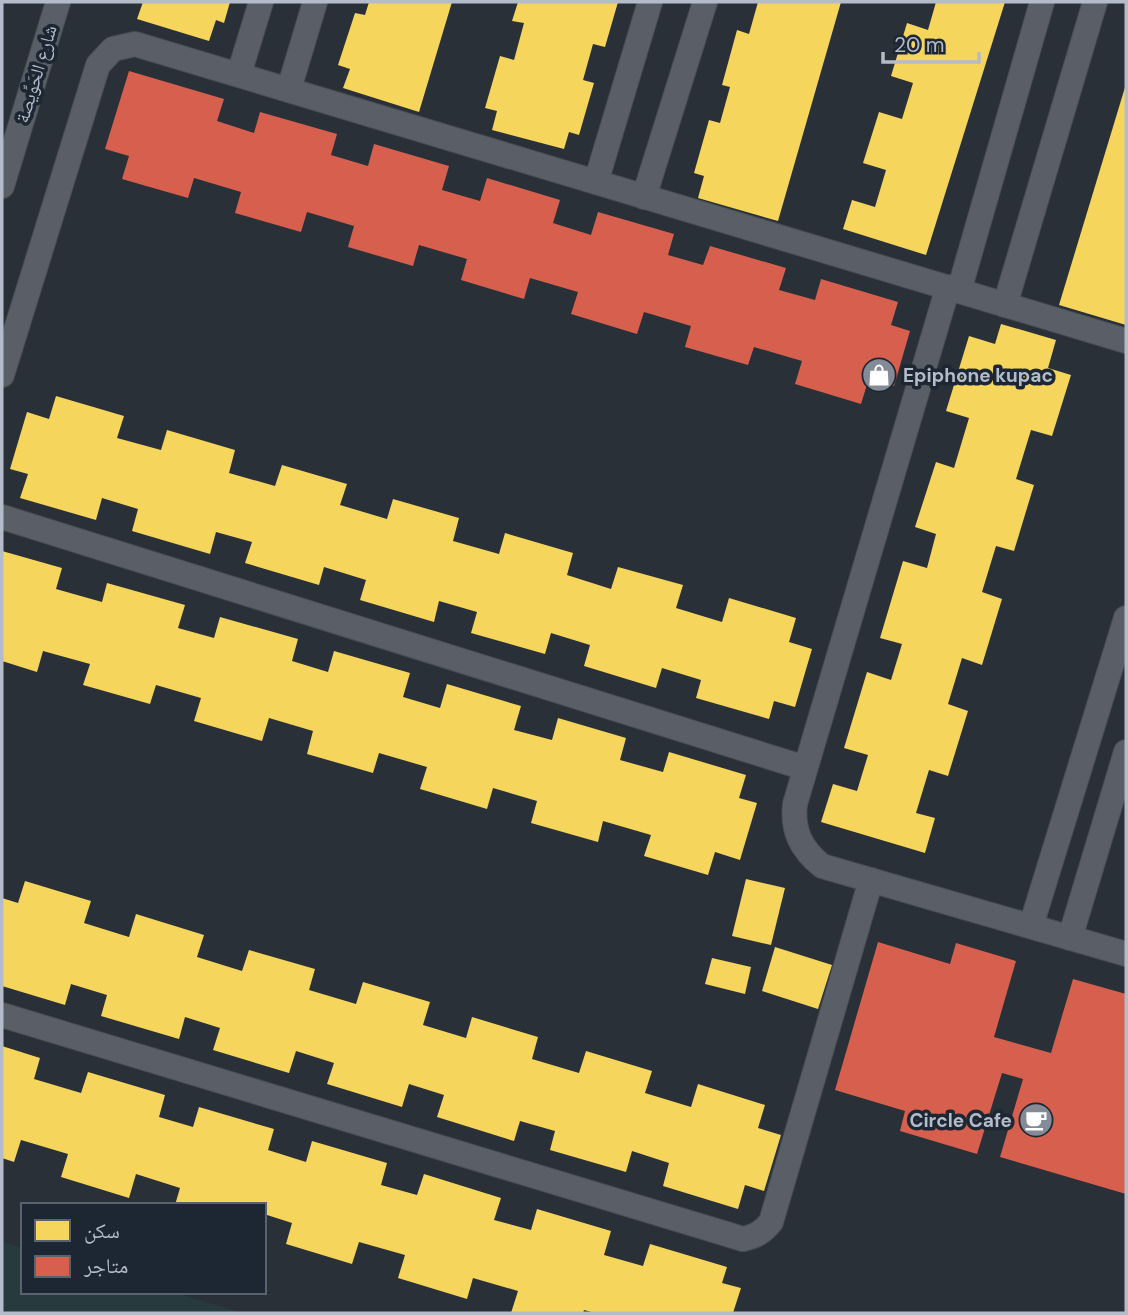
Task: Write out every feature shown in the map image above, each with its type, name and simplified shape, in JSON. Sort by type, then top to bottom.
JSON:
[{"type":"street","name":"شارع الحَوِّيصة","points":[[2,186],[58,2]]},
{"type":"street","points":[[239,74],[261,2]]},
{"type":"street","points":[[289,89],[315,2]]},
{"type":"street","points":[[596,182],[650,2]]},
{"type":"street","points":[[644,197],[705,2]]},
{"type":"street","points":[[1042,2],[795,804],[794,818],[802,846],[822,866],[1126,954]]},
{"type":"street","points":[[1005,305],[1095,2]]},
{"type":"street","points":[[2,375],[98,65],[113,49],[135,44],[1126,341]]},
{"type":"street","points":[[2,517],[806,768]]},
{"type":"street","points":[[1031,926],[1126,618]]},
{"type":"street","points":[[1070,938],[1126,752]]},
{"type":"street","points":[[1051,861],[1090,874]]},
{"type":"street","points":[[2,1015],[743,1239],[764,1231],[771,1222],[871,880]]},
{"type":"green space","points":[[2,1242],[21,1247],[21,1294],[179,1294],[243,1313],[2,1313]]},
{"type":"building: سكن","points":[[143,2],[230,2],[224,23],[216,20],[209,41],[137,19]]},
{"type":"building: سكن","points":[[369,2],[452,2],[419,112],[343,88],[350,69],[338,65],[355,13],[365,15]]},
{"type":"building: سكن","points":[[518,2],[618,2],[605,47],[593,44],[583,80],[594,83],[579,135],[569,132],[564,149],[492,130],[497,111],[485,108],[500,56],[514,60],[524,23],[512,21]]},
{"type":"building: سكن","points":[[758,2],[841,2],[778,221],[698,198],[704,176],[694,173],[709,120],[720,123],[730,87],[722,85],[737,30],[749,34]]},
{"type":"building: سكن","points":[[936,2],[1005,2],[926,255],[843,229],[852,200],[875,207],[886,170],[863,163],[879,112],[902,119],[913,83],[891,76],[907,23],[928,30]]},
{"type":"building: سكن","points":[[1126,84],[1126,325],[1059,305]]},
{"type":"building: سكن","points":[[1001,324],[1056,340],[1048,368],[1071,375],[1052,436],[1031,430],[1016,479],[1034,485],[1014,551],[996,546],[982,592],[1002,599],[982,665],[962,658],[948,704],[968,711],[948,776],[929,770],[916,813],[935,818],[925,853],[821,822],[833,784],[857,791],[868,755],[844,748],[867,672],[891,680],[902,644],[880,638],[903,561],[927,568],[936,534],[915,527],[936,462],[954,468],[969,418],[946,411],[969,336],[995,344]]},
{"type":"building: سكن","points":[[56,396],[124,416],[117,438],[161,450],[167,430],[235,450],[229,473],[275,486],[282,465],[347,484],[340,505],[387,519],[393,499],[459,518],[453,541],[499,554],[505,533],[573,553],[567,575],[611,589],[618,567],[683,585],[676,608],[722,622],[729,598],[796,618],[789,642],[812,649],[795,707],[774,701],[769,719],[696,698],[701,680],[662,668],[656,688],[584,666],[590,645],[551,633],[545,654],[471,633],[477,612],[439,601],[434,622],[360,600],[366,580],[324,567],[319,585],[245,563],[252,542],[216,532],[210,554],[132,531],[138,509],[102,498],[96,520],[20,498],[28,474],[10,469],[27,412],[49,419]]},
{"type":"building: سكن","points":[[2,551],[62,568],[56,589],[102,602],[107,583],[185,605],[178,628],[214,638],[220,617],[298,639],[292,661],[328,672],[334,651],[410,673],[403,697],[440,708],[447,684],[521,706],[514,730],[552,740],[558,718],[626,738],[620,760],[663,772],[669,752],[746,775],[739,798],[757,803],[740,860],[715,852],[708,875],[644,856],[651,835],[603,821],[598,842],[531,823],[537,801],[493,788],[487,809],[420,789],[427,767],[379,753],[373,773],[307,754],[313,731],[269,718],[262,741],[194,721],[201,698],[156,685],[150,704],[83,685],[90,664],[43,651],[37,672],[2,661]]},
{"type":"building: سكن","points":[[746,879],[785,888],[771,945],[732,936]]},
{"type":"building: سكن","points":[[25,881],[91,901],[84,923],[129,937],[136,914],[204,935],[197,957],[242,971],[249,950],[315,969],[309,990],[356,1004],[363,982],[430,1002],[423,1025],[466,1038],[472,1017],[538,1037],[532,1059],[579,1073],[586,1051],[652,1071],[645,1093],[691,1107],[698,1084],[765,1105],[758,1128],[781,1135],[764,1191],[745,1185],[738,1209],[663,1186],[669,1163],[632,1151],[626,1172],[550,1150],[555,1131],[520,1121],[514,1141],[437,1117],[444,1095],[409,1084],[402,1107],[327,1084],[334,1063],[296,1051],[289,1073],[213,1050],[220,1028],[185,1017],[179,1039],[101,1016],[107,995],[71,984],[65,1005],[2,986],[2,898],[18,903]]},
{"type":"building: سكن","points":[[775,947],[832,965],[818,1009],[762,991]]},
{"type":"building: سكن","points":[[712,958],[751,967],[745,994],[705,984]]},
{"type":"building: سكن","points":[[2,1046],[40,1058],[34,1079],[81,1093],[88,1072],[165,1095],[159,1117],[193,1127],[199,1107],[274,1129],[268,1150],[306,1162],[312,1141],[387,1163],[381,1185],[417,1195],[424,1174],[501,1198],[494,1220],[531,1230],[537,1209],[611,1231],[604,1255],[643,1266],[650,1244],[727,1267],[722,1283],[741,1288],[733,1313],[595,1313],[584,1310],[583,1313],[511,1313],[518,1291],[473,1278],[467,1299],[398,1278],[405,1255],[359,1242],[352,1264],[286,1244],[292,1223],[266,1215],[266,1203],[176,1203],[180,1188],[136,1174],[129,1198],[61,1177],[68,1154],[21,1140],[14,1162],[2,1158]]},
{"type":"building: متاجر","points":[[129,71],[224,99],[217,121],[254,133],[260,112],[337,134],[331,155],[368,166],[374,144],[449,166],[442,190],[480,201],[487,178],[560,200],[553,223],[591,235],[598,212],[674,234],[668,255],[703,265],[710,246],[786,268],[779,290],[815,300],[821,279],[898,302],[891,325],[910,331],[894,386],[869,378],[861,404],[795,384],[802,361],[754,347],[748,365],[685,347],[691,326],[644,312],[637,334],[571,314],[578,292],[530,278],[524,299],[461,280],[467,259],[419,245],[413,266],[348,247],[354,226],[307,212],[301,232],[235,213],[241,192],[194,178],[188,198],[122,179],[129,156],[105,149]]},
{"type":"building: متاجر","points":[[878,942],[950,964],[956,943],[1016,961],[994,1037],[1051,1053],[1073,979],[1126,994],[1126,1194],[1000,1157],[1023,1079],[1002,1073],[977,1154],[900,1131],[905,1111],[835,1090]]},
{"type":"place","name":"Epiphone kupac","points":[[879,375]]},
{"type":"place","name":"Circle Cafe","points":[[1036,1120]]}]
